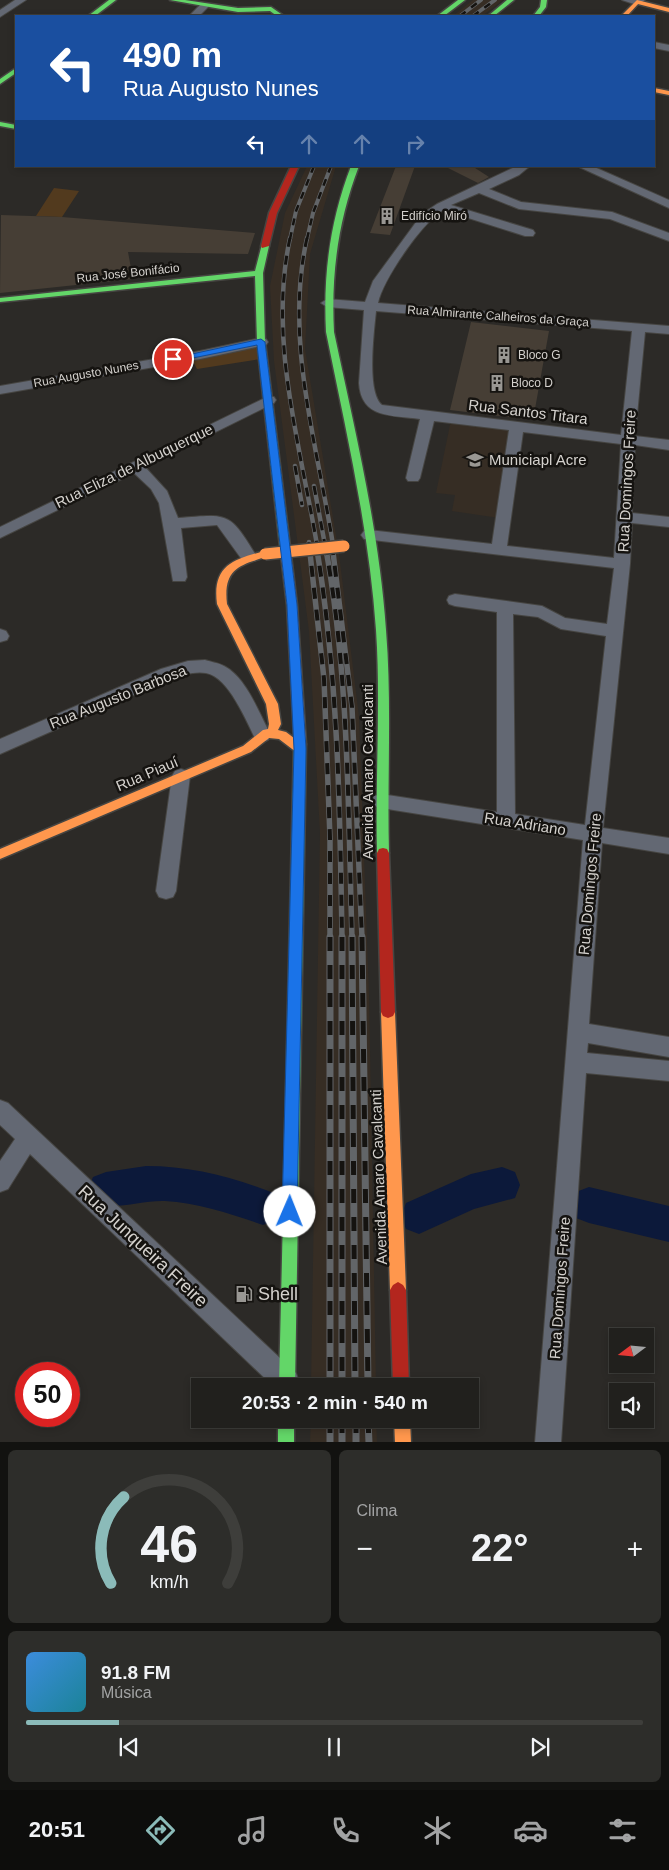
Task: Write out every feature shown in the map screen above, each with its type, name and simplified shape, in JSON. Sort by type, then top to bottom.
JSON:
[{"type":"main road","points":[[91,15],[113,0]]},
{"type":"main road","points":[[173,0],[238,10],[270,9],[279,15]]},
{"type":"main road","points":[[270,9],[282,0]]},
{"type":"main road","points":[[441,15],[462,0]]},
{"type":"main road","points":[[492,15],[511,0]]},
{"type":"main road","points":[[625,15],[635,1],[669,10]]},
{"type":"main road","points":[[0,82],[15,71]]},
{"type":"main road","points":[[655,90],[669,93]]},
{"type":"main road","points":[[0,124],[15,127]]},
{"type":"main road","points":[[287,1378],[300,749],[289,570],[261,342],[259,273],[273,213],[295,167]]},
{"type":"main road","name":"Avenida Amaro Cavalcanti","points":[[355,167],[345,188],[333,227],[327,261],[327,304],[330,332],[355,450],[359,543],[379,608],[383,673],[381,801],[401,1378]]},
{"type":"main road","name":"Rua José Bonifácio","points":[[0,300],[259,273]]},
{"type":"main road","points":[[267,734],[276,724],[272,704],[219,597],[220,581],[230,567],[249,557],[359,543]]},
{"type":"main road","points":[[272,704],[286,703],[290,698],[296,663]]},
{"type":"main road","points":[[267,734],[282,735],[300,749]]},
{"type":"main road","name":"Rua Piauí","points":[[0,854],[247,749],[267,734]]},
{"type":"main road","points":[[286,1428],[286,1442]]},
{"type":"main road","points":[[402,1428],[403,1442]]},
{"type":"street","points":[[0,14],[21,0]]},
{"type":"street","points":[[195,15],[205,5]]},
{"type":"street","points":[[655,45],[669,48]]},
{"type":"street","points":[[371,306],[376,285],[426,217],[441,206],[481,190],[523,167]]},
{"type":"street","points":[[584,167],[669,204]]},
{"type":"street","points":[[481,190],[519,205],[612,216],[669,237]]},
{"type":"street","points":[[441,206],[529,233]]},
{"type":"street","name":"Rua Almirante Calheiros da Graça","points":[[327,304],[639,326],[669,330]]},
{"type":"street","name":"Rua Santos Titara","points":[[371,306],[366,394],[374,408],[669,445]]},
{"type":"street","name":"Rua Domingos Freire","points":[[548,1442],[593,834],[622,564],[628,440],[639,326]]},
{"type":"street","name":"Rua Augusto Nunes","points":[[0,390],[200,355],[261,342]]},
{"type":"street","name":"Rua Eliza de Albuquerque","points":[[0,533],[269,400]]},
{"type":"street","points":[[413,478],[428,416]]},
{"type":"street","points":[[500,550],[517,427]]},
{"type":"street","points":[[135,466],[150,479],[163,496],[171,524],[179,577]]},
{"type":"street","points":[[624,517],[669,522]]},
{"type":"street","points":[[171,524],[219,520],[225,523],[249,557]]},
{"type":"street","points":[[359,543],[500,550],[622,564]]},
{"type":"street","points":[[455,600],[542,612],[561,623],[615,631]]},
{"type":"street","points":[[505,608],[506,821]]},
{"type":"street","name":"Rua Augusto Barbosa","points":[[0,747],[167,673],[196,666],[209,666],[222,670],[267,734]]},
{"type":"street","points":[[166,890],[181,776]]},
{"type":"street","name":"Rua Adriano","points":[[381,801],[669,846]]},
{"type":"street","points":[[579,1032],[669,1047]]},
{"type":"street","points":[[577,1062],[669,1071]]},
{"type":"street","name":"Rua Junqueira Freire","points":[[0,1110],[281,1378]]},
{"type":"street","points":[[0,1181],[28,1138]]},
{"type":"shaded area","points":[[473,0],[503,0],[483,15],[454,15]]},
{"type":"shaded area","points":[[307,167],[336,167],[310,254],[305,349],[339,554],[359,717],[369,995],[376,1378],[311,1378],[320,833],[309,631],[274,361],[270,286],[285,213]]},
{"type":"shaded area","points":[[54,188],[79,191],[62,217],[36,216]]},
{"type":"shaded area","points":[[258,345],[260,359],[197,369],[191,358]]},
{"type":"shaded area","name":"Municiapl Acre","points":[[451,420],[513,428],[499,518],[452,511],[455,495],[436,493]]},
{"type":"shaded area","points":[[311,1428],[376,1428],[377,1442],[310,1442]]},
{"type":"building","points":[[396,167],[415,167],[390,235],[370,233]]},
{"type":"building","points":[[446,167],[474,167],[489,177],[478,183]]},
{"type":"building","points":[[1,215],[62,217],[255,233],[248,254],[128,252],[133,279],[0,293]]},
{"type":"building","points":[[471,322],[549,331],[533,420],[450,410]]},
{"type":"waterway","points":[[106,1190],[146,1184],[186,1186],[224,1194],[263,1207]]},
{"type":"waterway","points":[[419,1216],[471,1192],[502,1185]]},
{"type":"waterway","points":[[589,1205],[669,1224]]},
{"type":"railway","points":[[461,15],[481,0]]},
{"type":"railway","points":[[474,15],[495,0]]},
{"type":"railway","points":[[290,239],[296,211],[314,167]]},
{"type":"railway","points":[[307,239],[313,213],[331,167]]},
{"type":"railway","points":[[290,238],[284,276],[284,353],[295,430],[317,545]]},
{"type":"railway","points":[[307,238],[301,277],[299,315],[301,354],[305,392],[333,545]]},
{"type":"railway","points":[[295,466],[302,505]]},
{"type":"railway","points":[[314,486],[325,545]]},
{"type":"railway","points":[[309,544],[324,679],[330,838],[330,1378]]},
{"type":"railway","points":[[316,544],[329,642],[333,691],[339,790],[342,938]]},
{"type":"railway","points":[[325,544],[333,593],[343,691],[352,938]]},
{"type":"railway","points":[[332,544],[352,707],[362,938]]},
{"type":"railway","points":[[352,937],[355,1378]]},
{"type":"railway","points":[[362,937],[368,1378]]},
{"type":"railway","points":[[342,938],[342,1378]]},
{"type":"railway","points":[[330,1428],[330,1442]]},
{"type":"railway","points":[[342,1428],[342,1442]]},
{"type":"railway","points":[[356,1428],[356,1442]]},
{"type":"railway","points":[[368,1428],[369,1442]]},
{"type":"traffic: fast","points":[[92,15],[113,0]]},
{"type":"traffic: fast","points":[[173,0],[238,10],[271,9],[280,15]]},
{"type":"traffic: fast","points":[[441,15],[462,0]]},
{"type":"traffic: fast","points":[[492,15],[511,0]]},
{"type":"traffic: fast","points":[[537,15],[543,7],[544,0]]},
{"type":"traffic: fast","points":[[0,82],[15,71]]},
{"type":"traffic: fast","points":[[0,124],[15,127]]},
{"type":"traffic: fast","points":[[355,167],[341,207],[332,248],[329,310],[330,332],[367,517],[378,592],[383,686],[383,853]]},
{"type":"traffic: fast","points":[[265,246],[259,273],[261,342],[285,547]]},
{"type":"traffic: fast","points":[[0,300],[259,273]]},
{"type":"traffic: fast","points":[[287,1378],[300,744]]},
{"type":"traffic: fast","points":[[286,1428],[286,1442]]},
{"type":"traffic: slow","points":[[625,15],[637,2],[669,10]]},
{"type":"traffic: slow","points":[[655,90],[669,93]]},
{"type":"traffic: slow","points":[[265,554],[344,546]]},
{"type":"traffic: slow","points":[[285,547],[292,605],[300,744]]},
{"type":"traffic: slow","points":[[265,554],[245,560],[230,569],[225,575],[221,592],[222,604],[272,704],[275,724],[272,732]]},
{"type":"traffic: slow","points":[[0,854],[247,749],[267,733],[282,735],[300,749]]},
{"type":"traffic: slow","points":[[388,1012],[398,1290]]},
{"type":"traffic: slow","points":[[402,1428],[403,1442]]},
{"type":"traffic: jam","points":[[265,246],[273,213],[295,167]]},
{"type":"traffic: jam","points":[[383,853],[388,1012]]},
{"type":"traffic: jam","points":[[398,1290],[401,1378]]},
{"type":"place","name":"Edifício Miró","points":[[387,216]]},
{"type":"place","name":"Bloco G","points":[[504,355]]},
{"type":"place","name":"Bloco D","points":[[497,383]]},
{"type":"place","name":"Municiapl Acre","points":[[475,460]]},
{"type":"place","name":"Shell","points":[[244,1294]]},
{"type":"route","points":[[173,359],[261,342],[289,570],[300,749],[290,1212]]}]
